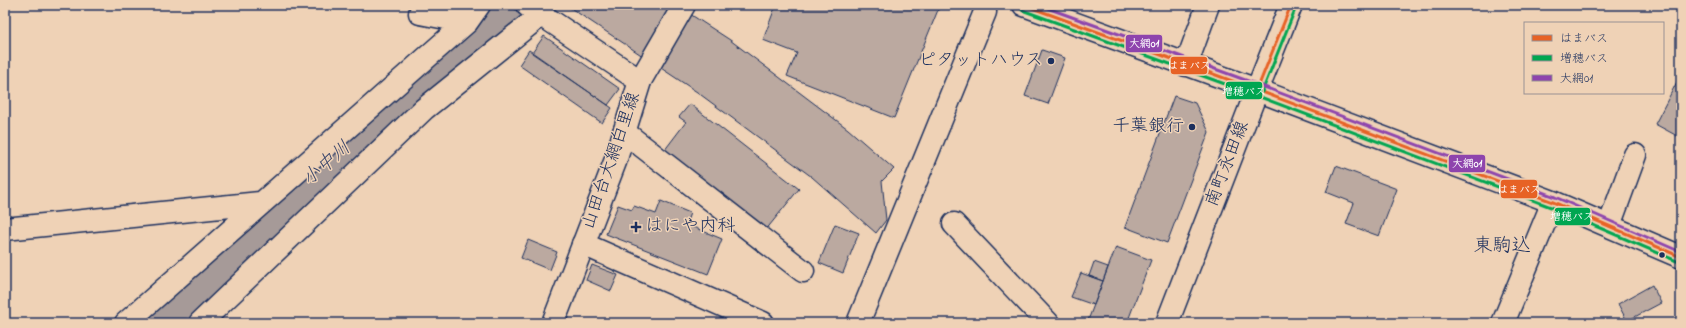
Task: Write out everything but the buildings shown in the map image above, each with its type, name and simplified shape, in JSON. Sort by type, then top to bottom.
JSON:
[{"type":"street","points":[[426,5],[420,13],[473,13]]},
{"type":"street","name":"山田台大網白里線","points":[[553,323],[615,162],[640,81],[684,5]]},
{"type":"street","points":[[1024,5],[1256,90],[1553,202],[1681,257]]},
{"type":"street","points":[[1186,65],[1208,5]]},
{"type":"street","name":"南町永田線","points":[[1167,323],[1256,90],[1291,5]]},
{"type":"street","points":[[200,323],[424,109],[534,10],[640,81]]},
{"type":"street","points":[[858,323],[985,12]]},
{"type":"street","points":[[126,323],[473,13]]},
{"type":"street","points":[[624,132],[803,272]]},
{"type":"street","points":[[1609,226],[1635,155]]},
{"type":"street","points":[[1503,323],[1553,202]]},
{"type":"street","points":[[5,229],[260,203]]},
{"type":"street","points":[[954,224],[1048,323]]},
{"type":"street","points":[[583,244],[763,323]]},
{"type":"waterway","name":"小中川","points":[[147,323],[507,5]]},
{"type":"transit line","name":"はまバス","points":[[1024,5],[1257,90],[1553,202],[1681,257]]},
{"type":"transit line","name":"大網01","points":[[1039,5],[1259,85],[1555,197],[1681,252]]},
{"type":"transit line","name":"はまバス","points":[[1257,90],[1291,5]]},
{"type":"transit line","name":"増穂バス","points":[[1262,92],[1296,7]]},
{"type":"transit line","name":"増穂バス","points":[[1022,10],[1255,95],[1551,207],[1679,262]]},
{"type":"place","name":"ピタットハウス","points":[[1051,61]]},
{"type":"place","name":"千葉銀行","points":[[1192,127]]},
{"type":"place","name":"はにや内科","points":[[636,227]]},
{"type":"district","name":"東駒込","points":[[1502,246]]}]
